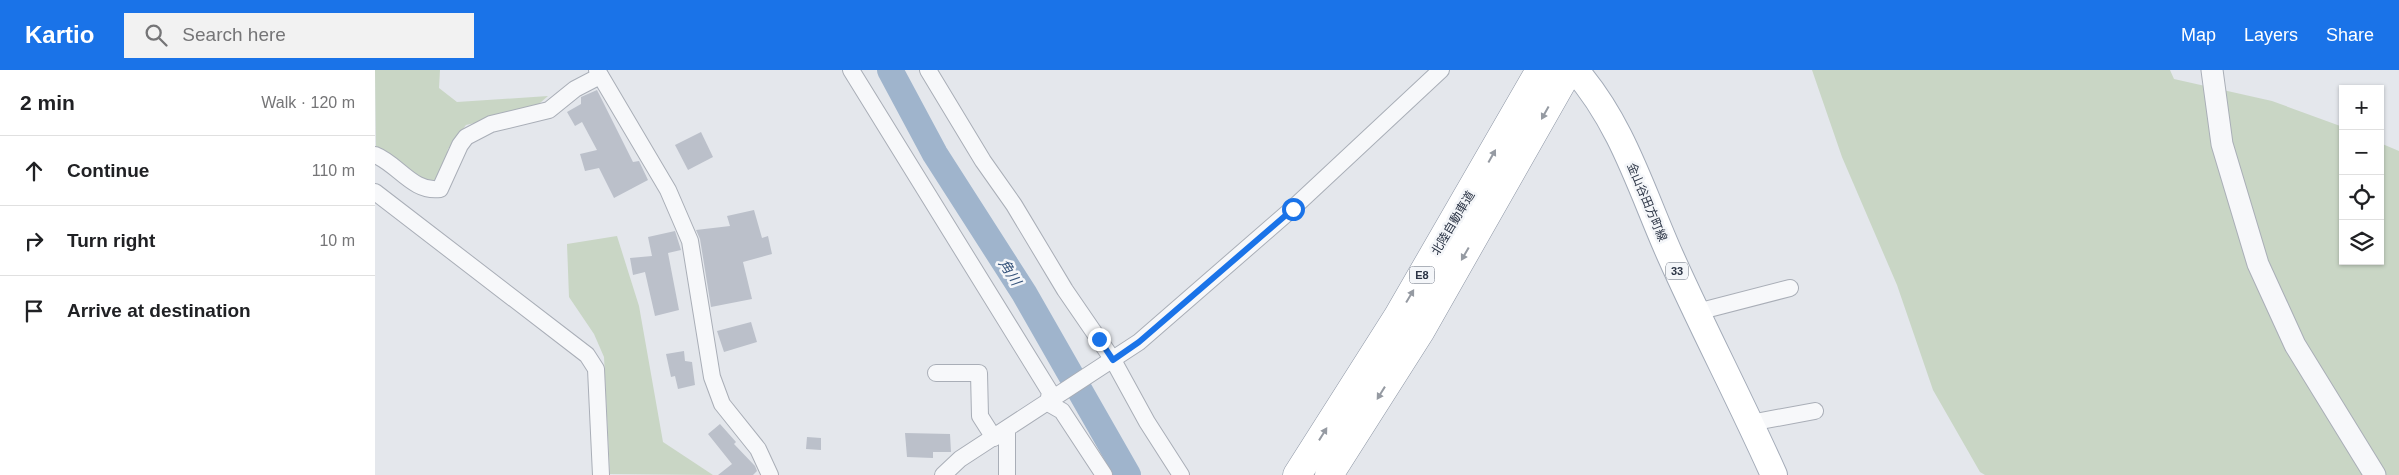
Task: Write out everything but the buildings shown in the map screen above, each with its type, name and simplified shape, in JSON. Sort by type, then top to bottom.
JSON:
[{"type":"highway","name":"北陸自動車道","points":[[1297,475],[1398,316],[1540,70]]},
{"type":"highway","name":"北陸自動車道","points":[[1329,475],[1420,332],[1569,70]]},
{"type":"main road","name":"金山谷田方町線","points":[[1575,70],[1601,102],[1616,128],[1670,256],[1774,475]]},
{"type":"street","points":[[851,70],[1051,392],[1050,402]]},
{"type":"street","points":[[928,70],[983,161],[1014,205],[1065,290],[1112,361],[1147,422],[1181,475]]},
{"type":"street","points":[[943,475],[960,459],[1050,402],[1139,342],[1293,209],[1441,70]]},
{"type":"street","points":[[2212,70],[2222,144],[2258,264],[2295,344],[2375,475]]},
{"type":"street","points":[[375,155],[385,159],[412,182],[430,190],[440,188],[460,145],[467,137],[491,124],[549,110],[598,73],[668,190],[690,241],[699,305],[715,386],[722,404],[758,449],[770,475]]},
{"type":"street","points":[[375,192],[587,355],[596,370],[601,475]]},
{"type":"street","points":[[1697,312],[1790,288]]},
{"type":"street","points":[[936,374],[979,374],[980,416],[1000,434],[1007,475]]},
{"type":"street","points":[[1050,402],[1062,411],[1104,475]]},
{"type":"street","points":[[1750,423],[1815,411]]},
{"type":"green space","points":[[375,70],[440,70],[439,88],[457,102],[548,96],[532,110],[466,125],[448,149],[441,182],[429,183],[376,147]]},
{"type":"green space","points":[[1812,70],[2170,70],[2174,79],[2272,101],[2339,126],[2339,265],[2384,265],[2384,145],[2399,151],[2399,475],[1985,475],[1980,472],[1933,390],[1897,285],[1842,157]]},
{"type":"green space","points":[[617,236],[639,306],[663,442],[713,475],[610,474],[604,357],[594,334],[569,297],[567,244]]},
{"type":"waterway","name":"角川","points":[[890,70],[935,154],[1024,293],[1128,475]]},
{"type":"route","points":[[1099,339],[1113,360],[1139,342],[1293,209]]}]
